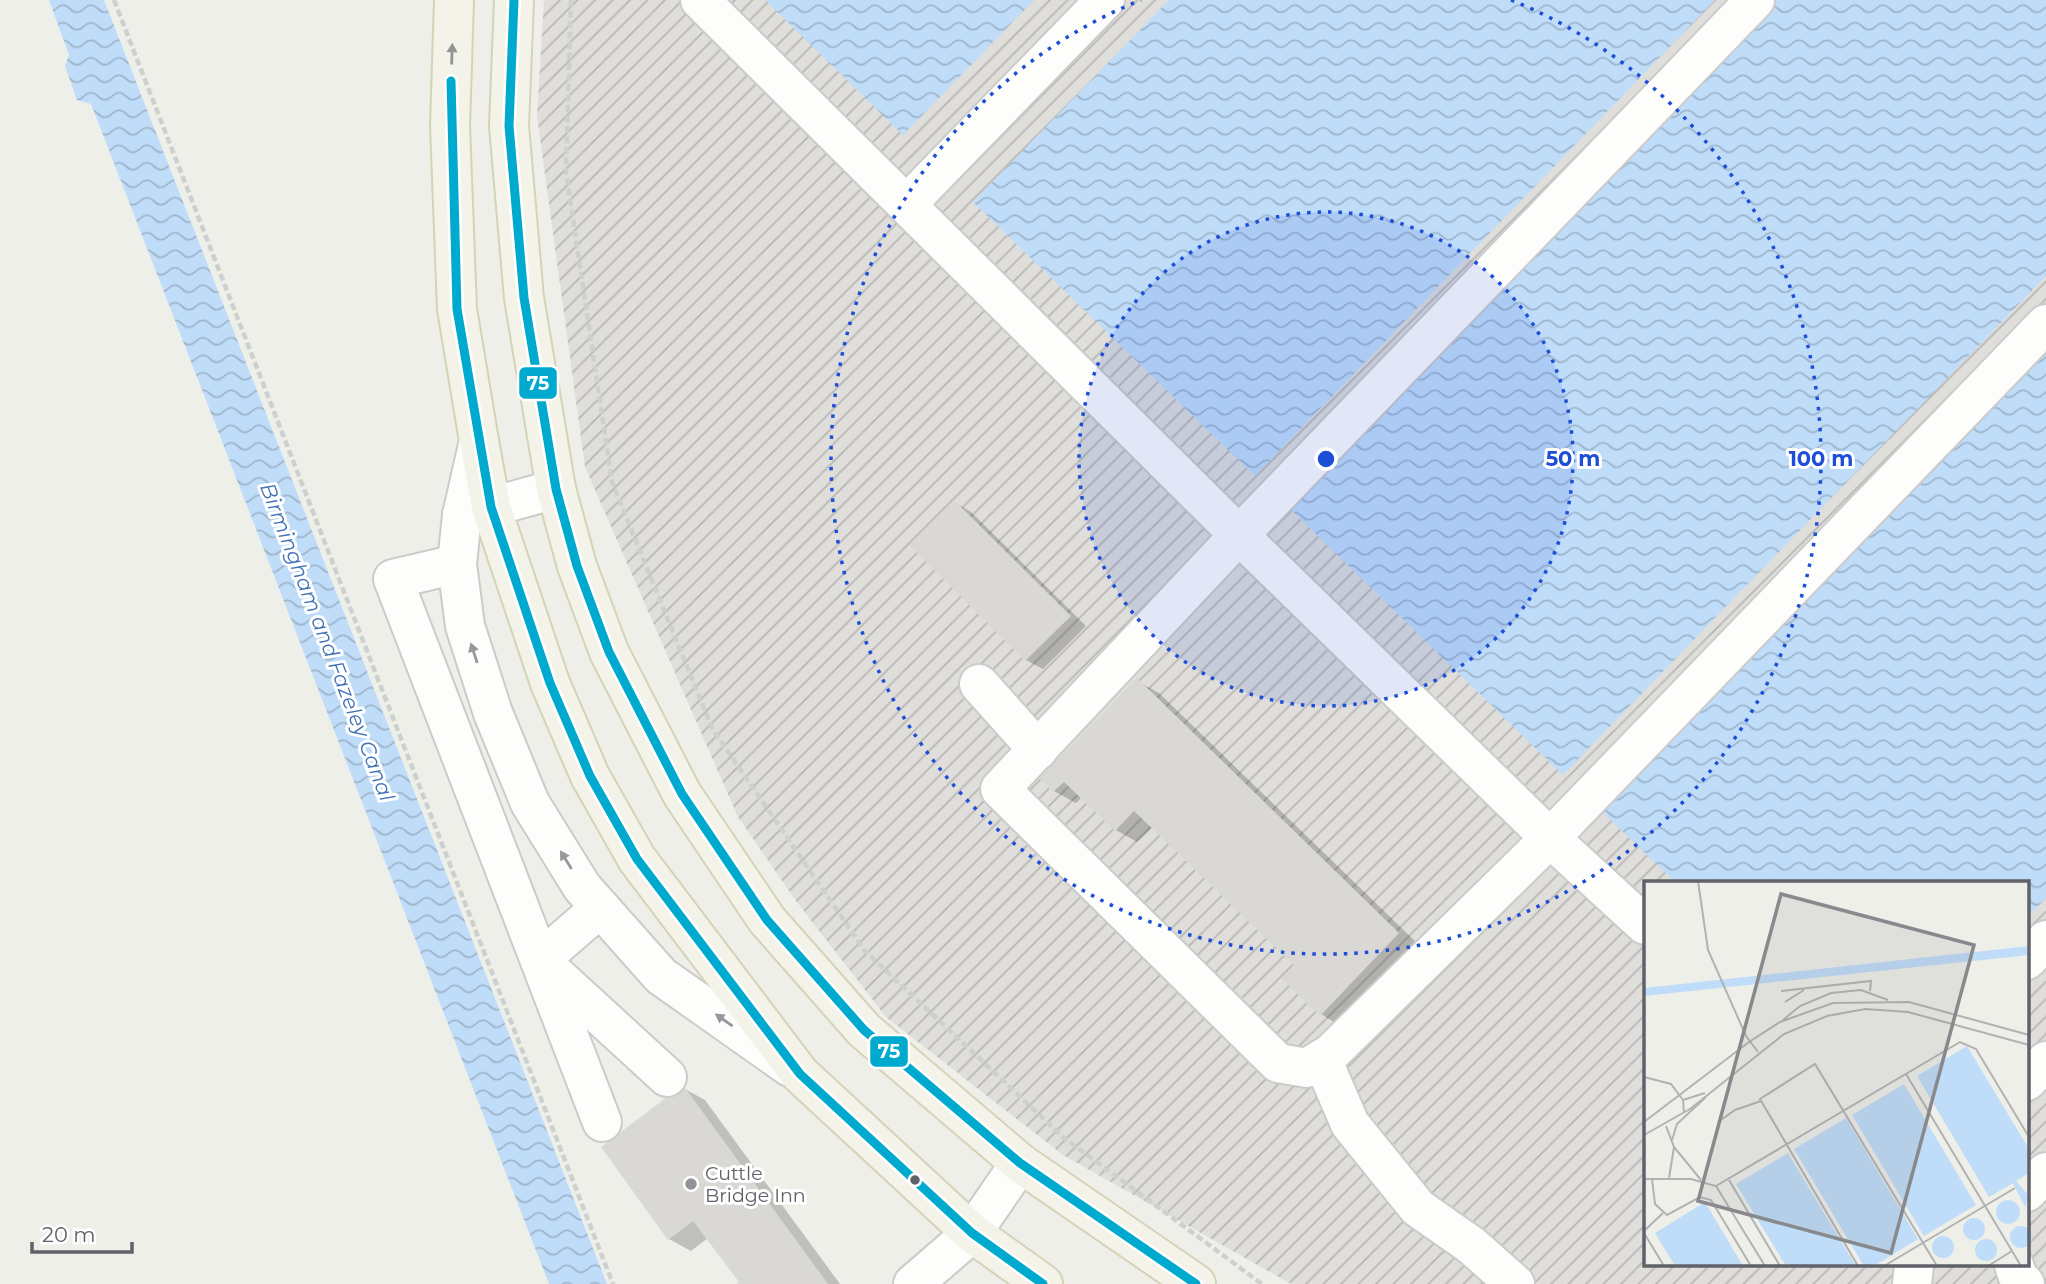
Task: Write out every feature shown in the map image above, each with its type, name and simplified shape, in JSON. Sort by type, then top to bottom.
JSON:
[{"type":"main road","points":[[454,0],[450,126],[457,309],[479,441],[477,511],[590,776],[637,859],[800,1074],[972,1233],[1043,1284]]},
{"type":"main road","points":[[514,0],[509,126],[524,298],[556,489],[577,566],[609,652],[682,794],[760,909],[864,1030],[1020,1163],[1196,1284]]},
{"type":"street","points":[[700,0],[1239,535],[1550,838],[1644,924]]},
{"type":"street","points":[[907,204],[1105,0]]},
{"type":"street","points":[[1755,0],[1239,535],[1000,789],[1278,1063],[1307,1068],[1322,1059],[1550,838],[2046,324]]},
{"type":"street","points":[[556,489],[477,511],[457,564],[465,626],[493,713],[530,803],[582,887],[662,976],[800,1074]]},
{"type":"street","points":[[457,564],[393,579],[602,1122]]},
{"type":"street","points":[[979,684],[1038,750]]},
{"type":"street","points":[[540,960],[600,908]]},
{"type":"street","points":[[2028,959],[2046,940]]},
{"type":"street","points":[[540,960],[667,1077]]},
{"type":"street","points":[[1322,1059],[1350,1124],[1418,1208],[1471,1245],[1515,1284]]},
{"type":"street","points":[[2028,1080],[2046,1061]]},
{"type":"street","points":[[913,1284],[972,1233],[1020,1163]]},
{"type":"street","points":[[2028,1191],[2046,1172]]},
{"type":"street","points":[[1912,1284],[1914,1266]]},
{"type":"street","points":[[2014,1266],[2018,1278],[2025,1284]]},
{"type":"path","points":[[114,0],[614,1284]]},
{"type":"path","points":[[571,0],[566,172],[612,482],[712,728],[864,951],[1063,1137],[1262,1284]]},
{"type":"shaded area","points":[[544,0],[2046,0],[2046,1284],[1291,1284],[1063,1155],[886,1017],[796,901],[738,817],[585,467],[537,116]]},
{"type":"water","name":"Birmingham and Fazeley Canal","points":[[49,0],[104,0],[607,1284],[549,1284],[91,104],[77,100],[65,66],[69,55]]},
{"type":"water","points":[[765,0],[1034,0],[903,135]]},
{"type":"water","points":[[1169,0],[1715,0],[1255,476],[973,202]]},
{"type":"water","points":[[1774,0],[2046,0],[2046,276],[1563,775],[1285,504]]},
{"type":"water","points":[[2046,340],[2046,898],[2028,916],[2028,881],[1674,881],[1596,806]]},
{"type":"building","points":[[954,500],[1071,616],[1025,661],[909,545]]},
{"type":"building","points":[[1137,678],[1399,933],[1320,1016],[1281,978],[1294,965],[1134,811],[1115,831],[1064,782],[1053,792],[1040,779]]},
{"type":"building","name":"Cuttle Bridge Inn","points":[[683,1085],[828,1284],[736,1284],[739,1282],[693,1221],[668,1240],[601,1147]]},
{"type":"transit line","name":"75","points":[[514,0],[509,126],[524,298],[556,489],[577,566],[609,652],[682,794],[767,920],[864,1030],[1020,1163],[1196,1284]]},
{"type":"transit line","name":"75","points":[[451,81],[457,309],[491,507],[550,683],[590,776],[637,859],[800,1074],[972,1233],[1043,1284]]},
{"type":"place","name":"Cuttle Bridge Inn","points":[[691,1184]]}]
